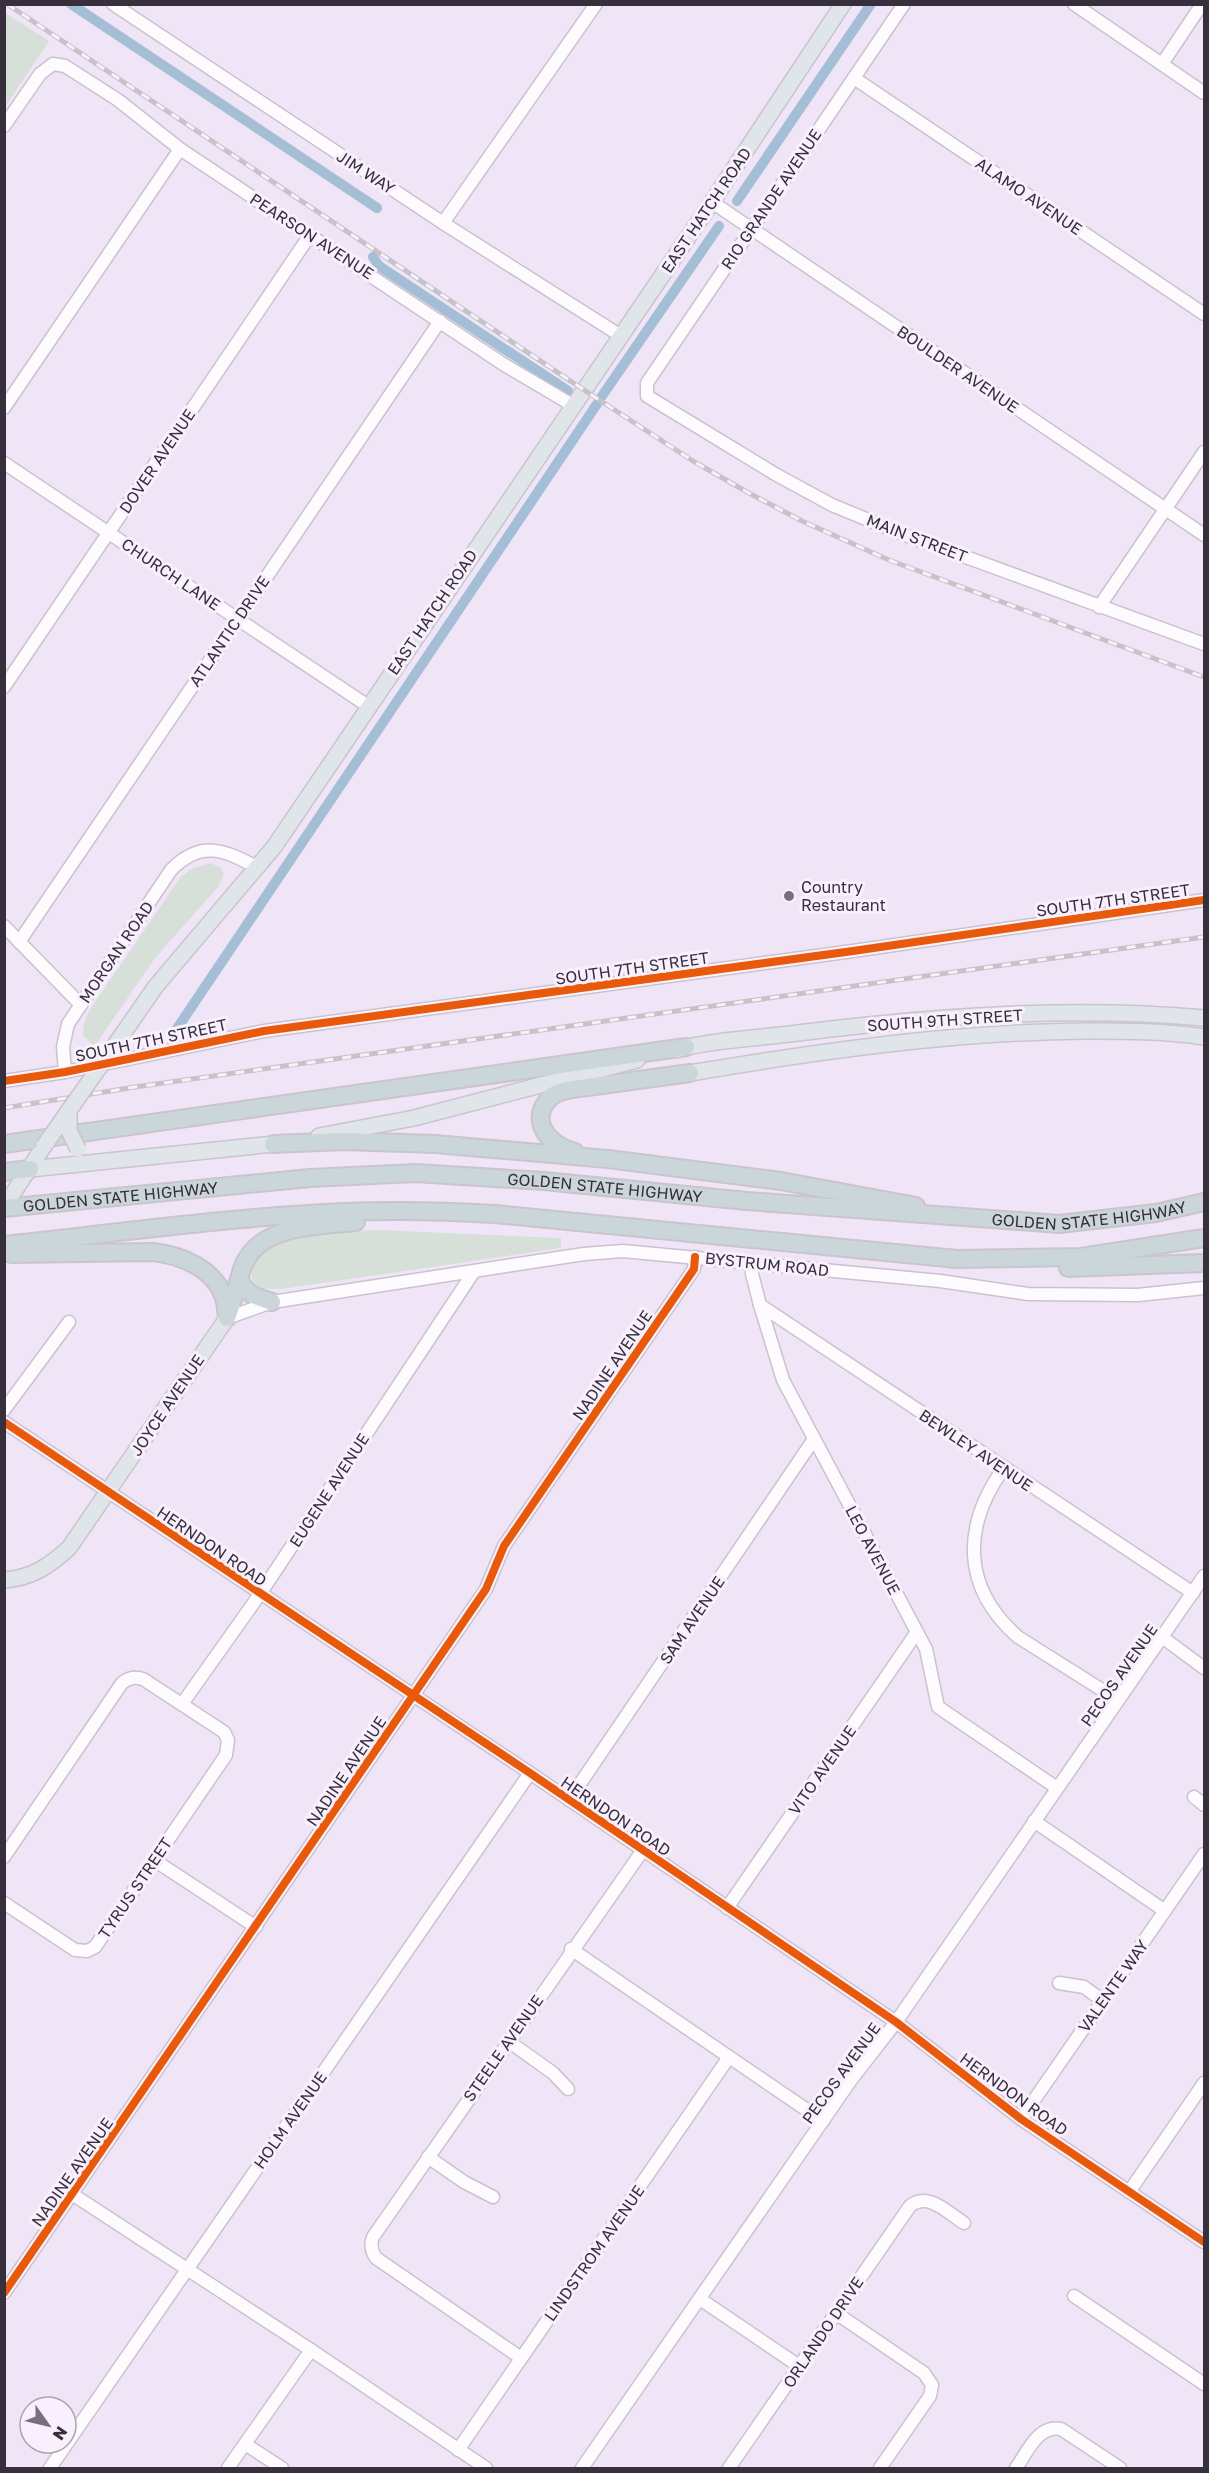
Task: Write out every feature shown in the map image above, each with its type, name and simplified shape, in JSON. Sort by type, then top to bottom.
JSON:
[{"type":"highway","points":[[4,1144],[686,1047]]},
{"type":"highway","points":[[608,1159],[557,1146],[547,1138],[541,1120],[543,1108],[552,1096],[562,1091],[690,1073]]},
{"type":"highway","points":[[273,1144],[343,1141],[425,1144],[608,1159],[781,1181],[991,1221]]},
{"type":"highway","points":[[4,1172],[30,1169]]},
{"type":"highway","name":"GOLDEN STATE HIGHWAY","points":[[4,1208],[310,1178],[415,1173],[544,1181],[747,1201],[991,1221],[1059,1224],[1156,1213],[1204,1202]]},
{"type":"highway","points":[[227,1318],[242,1269],[254,1250],[271,1237],[281,1233],[437,1211]]},
{"type":"highway","name":"GOLDEN STATE HIGHWAY","points":[[4,1245],[285,1216],[346,1212],[437,1211],[495,1214],[957,1258],[1081,1257],[1204,1238]]},
{"type":"highway","points":[[4,1254],[153,1252],[176,1256],[196,1265],[216,1283],[224,1298],[227,1318]]},
{"type":"highway","points":[[957,1258],[1003,1266],[1053,1269],[1204,1263]]},
{"type":"highway","points":[[240,1280],[243,1289],[248,1293],[272,1302]]},
{"type":"main road","name":"EAST HATCH ROAD","points":[[4,1208],[44,1146],[156,986],[258,868],[574,406],[843,4]]},
{"type":"main road","name":"SOUTH 9TH STREET","points":[[30,1169],[273,1144],[414,1118],[686,1047],[903,1021],[1045,1014],[1204,1018]]},
{"type":"main road","points":[[1045,1014],[1045,1032]]},
{"type":"main road","name":"SOUTH 9TH STREET","points":[[690,1073],[910,1041],[1045,1032],[1204,1035]]},
{"type":"main road","points":[[69,1110],[69,1131],[78,1149],[92,1157],[109,1161]]},
{"type":"main road","name":"JOYCE AVENUE","points":[[107,1492],[227,1318]]},
{"type":"main road","points":[[4,1580],[30,1576],[52,1563],[77,1538],[107,1492]]},
{"type":"street","name":"JIM WAY","points":[[113,4],[443,223],[621,336]]},
{"type":"street","points":[[443,223],[596,4]]},
{"type":"street","name":"RIO GRANDE AVENUE","points":[[647,396],[647,383],[904,4]]},
{"type":"street","points":[[1074,4],[1204,93]]},
{"type":"street","points":[[1162,64],[1202,4]]},
{"type":"street","name":"PEARSON AVENUE","points":[[4,126],[40,74],[53,64],[65,66],[118,100],[180,149],[503,364],[574,406]]},
{"type":"street","name":"ALAMO AVENUE","points":[[854,78],[1204,314]]},
{"type":"street","points":[[4,408],[180,149]]},
{"type":"street","name":"BOULDER AVENUE","points":[[712,202],[1204,535]]},
{"type":"street","name":"DOVER AVENUE","points":[[4,687],[310,235]]},
{"type":"street","name":"ATLANTIC DRIVE","points":[[19,942],[440,321]]},
{"type":"street","name":"MAIN STREET","points":[[647,396],[775,474],[832,505],[900,533],[1204,644]]},
{"type":"street","points":[[1099,607],[1204,452]]},
{"type":"street","name":"CHURCH LANE","points":[[4,463],[368,706]]},
{"type":"street","name":"MORGAN ROAD","points":[[65,1072],[63,1047],[68,1024],[171,870],[180,861],[201,851],[223,851],[258,868]]},
{"type":"street","name":"SOUTH 7TH STREET","points":[[65,1072],[264,1031],[863,950],[1204,900]]},
{"type":"street","points":[[6,930],[81,1005]]},
{"type":"street","points":[[4,1081],[65,1072]]},
{"type":"street","name":"BYSTRUM ROAD","points":[[227,1318],[272,1302],[613,1251],[646,1252],[940,1281],[1028,1294],[1138,1296],[1204,1288]]},
{"type":"street","name":"NADINE AVENUE","points":[[4,2293],[486,1589],[504,1546],[694,1269],[695,1257]]},
{"type":"street","name":"LEO AVENUE","points":[[752,1262],[752,1274],[760,1305],[783,1380],[926,1649],[938,1707],[1057,1788]]},
{"type":"street","name":"EUGENE AVENUE","points":[[182,1704],[260,1594],[473,1272]]},
{"type":"street","name":"BEWLEY AVENUE","points":[[760,1305],[1193,1593]]},
{"type":"street","points":[[4,1410],[69,1322]]},
{"type":"street","name":"HERNDON ROAD","points":[[4,1422],[530,1773],[896,2022],[1021,2119],[1204,2242]]},
{"type":"street","name":"SAM AVENUE","points":[[569,1800],[814,1439]]},
{"type":"street","points":[[1003,1468],[985,1497],[975,1528],[973,1544],[976,1570],[986,1600],[1005,1625],[1018,1637],[1118,1700]]},
{"type":"street","name":"PECOS AVENUE","points":[[582,2469],[823,2121],[896,2022],[1204,1576]]},
{"type":"street","name":"VITO AVENUE","points":[[727,1908],[917,1632]]},
{"type":"street","points":[[1162,1637],[1204,1668]]},
{"type":"street","points":[[4,1857],[122,1683],[133,1677],[143,1679],[182,1704]]},
{"type":"street","name":"TYRUS STREET","points":[[4,1903],[75,1950],[87,1952],[95,1947],[226,1755],[228,1740],[224,1732],[182,1704]]},
{"type":"street","name":"HOLM AVENUE","points":[[50,2469],[530,1773]]},
{"type":"street","points":[[1194,1797],[1204,1805]]},
{"type":"street","points":[[1034,1821],[1165,1911]]},
{"type":"street","name":"STEELE AVENUE","points":[[521,2358],[376,2258],[371,2248],[373,2237],[643,1850]]},
{"type":"street","name":"VALENTE WAY","points":[[1021,2119],[1204,1854]]},
{"type":"street","points":[[154,1860],[256,1927]]},
{"type":"street","points":[[572,1949],[823,2121]]},
{"type":"street","points":[[1059,1983],[1084,1987],[1103,2001]]},
{"type":"street","points":[[508,2041],[553,2073],[568,2089]]},
{"type":"street","name":"LINDSTROM AVENUE","points":[[458,2450],[729,2057]]},
{"type":"street","points":[[1129,2192],[1204,2083]]},
{"type":"street","points":[[428,2157],[464,2182],[493,2197]]},
{"type":"street","points":[[72,2194],[486,2469]]},
{"type":"street","name":"ORLANDO DRIVE","points":[[729,2469],[910,2206],[920,2200],[931,2201],[964,2223]]},
{"type":"street","points":[[1074,2296],[1204,2384]]},
{"type":"street","points":[[700,2298],[799,2366]]},
{"type":"street","points":[[836,2313],[924,2373],[932,2385],[930,2396],[880,2469]]},
{"type":"street","points":[[228,2469],[310,2350]]},
{"type":"street","points":[[1016,2469],[1039,2436],[1050,2428],[1061,2429],[1120,2469]]},
{"type":"street","points":[[245,2444],[282,2469]]},
{"type":"shaded area","points":[[5,13],[49,41],[5,107]]},
{"type":"shaded area","points":[[211,863],[221,868],[224,874],[218,887],[155,958],[94,1047],[83,1035],[86,1019],[93,1005],[180,878],[191,869]]},
{"type":"shaded area","points":[[379,1230],[561,1238],[561,1248],[282,1289],[262,1289],[252,1282],[253,1264],[263,1251],[279,1242],[322,1233]]},
{"type":"waterway","points":[[71,4],[377,208]]},
{"type":"waterway","points":[[737,201],[871,4]]},
{"type":"waterway","points":[[602,396],[719,226]]},
{"type":"waterway","points":[[373,257],[379,266],[568,391]]},
{"type":"waterway","points":[[176,1030],[597,404]]},
{"type":"railway","points":[[7,4],[584,390],[693,461],[747,492],[802,521],[889,560],[1204,677]]},
{"type":"railway","points":[[4,1108],[135,1087],[1204,937]]},
{"type":"cycle path","points":[[4,1081],[65,1072],[264,1031],[853,951],[1204,900]]},
{"type":"cycle path","points":[[4,2293],[486,1589],[504,1546],[694,1269],[695,1257]]},
{"type":"cycle path","points":[[4,1422],[530,1773],[896,2022],[1021,2119],[1204,2242]]},
{"type":"place","name":"Country Restaurant","points":[[789,896]]}]
